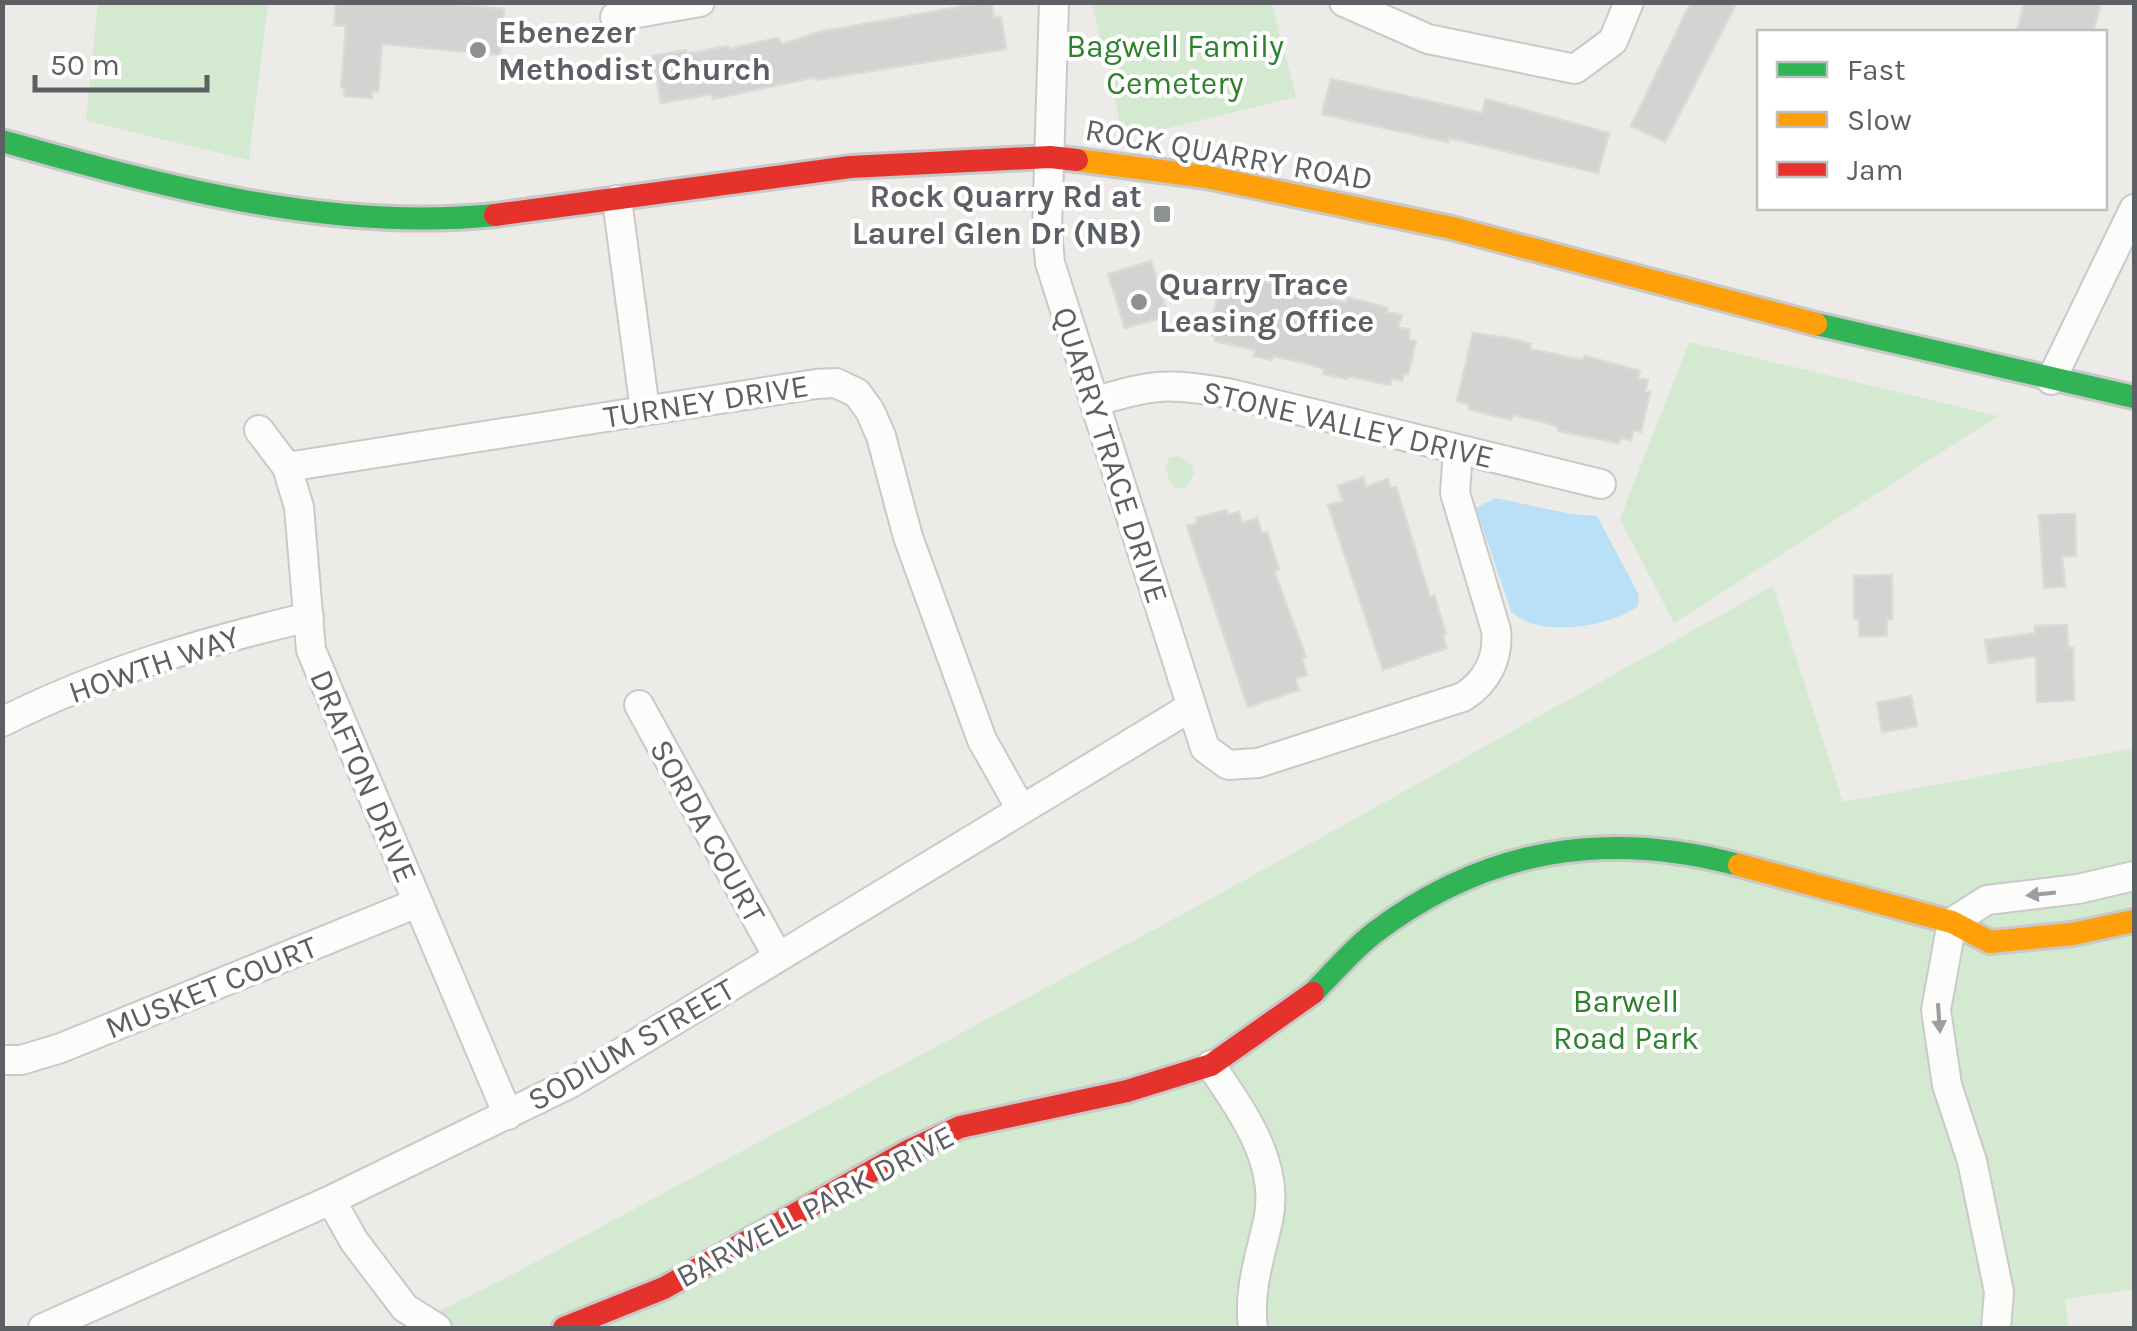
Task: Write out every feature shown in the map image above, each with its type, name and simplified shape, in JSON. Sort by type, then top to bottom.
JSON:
[{"type":"main road","name":"ROCK QUARRY ROAD","points":[[2,141],[129,177],[276,206],[386,220],[468,218],[850,167],[1050,157],[1208,177],[1452,228],[1838,330],[2134,397]]},
{"type":"main road","name":"BARWELL PARK DRIVE","points":[[564,1328],[664,1288],[906,1152],[960,1127],[1127,1091],[1211,1064],[1312,994],[1371,935],[1434,893],[1503,863],[1565,850],[1619,848],[1712,858],[1952,922],[1990,942],[2072,934],[2134,921]]},
{"type":"street","points":[[614,16],[700,2]]},
{"type":"street","name":"QUARRY TRACE DRIVE","points":[[1054,2],[1047,230],[1050,263],[1205,748],[1228,765],[1258,763],[1463,697],[1481,686],[1498,648],[1455,494],[1458,450]]},
{"type":"street","points":[[1344,2],[1428,39],[1575,69],[1613,41],[1629,2]]},
{"type":"street","points":[[616,200],[645,410]]},
{"type":"street","points":[[2051,380],[2134,209]]},
{"type":"street","name":"TURNEY DRIVE","points":[[288,467],[836,383],[858,394],[881,436],[908,537],[982,740],[1021,809]]},
{"type":"street","name":"STONE VALLEY DRIVE","points":[[1094,402],[1143,387],[1177,384],[1602,484]]},
{"type":"street","name":"DRAFTON DRIVE","points":[[258,430],[288,467],[299,507],[312,650],[508,1115]]},
{"type":"street","name":"HOWTH WAY","points":[[2,722],[135,664],[212,640],[310,617]]},
{"type":"street","name":"SORDA COURT","points":[[638,704],[778,957]]},
{"type":"street","name":"SODIUM STREET","points":[[43,1328],[331,1200],[571,1082],[1191,707]]},
{"type":"street","points":[[1996,1328],[1999,1292],[1972,1161],[1947,1085],[1936,1010],[1952,922],[1987,900],[2078,890],[2134,876]]},
{"type":"street","name":"MUSKET COURT","points":[[2,1060],[21,1060],[60,1048],[417,903]]},
{"type":"street","points":[[1211,1064],[1251,1126],[1268,1169],[1269,1216],[1256,1264],[1253,1328]]},
{"type":"street","points":[[331,1200],[354,1241],[404,1308],[437,1328]]},
{"type":"green space","points":[[98,3],[268,3],[249,160],[86,121]]},
{"type":"green space","name":"Bagwell Family Cemetery","points":[[1092,3],[1272,3],[1296,97],[1124,139]]},
{"type":"green space","points":[[1689,342],[1998,416],[1674,623],[1620,519]]},
{"type":"green space","points":[[1179,456],[1192,466],[1194,474],[1186,487],[1176,489],[1165,467],[1169,458]]},
{"type":"green space","name":"Barwell Road Park","points":[[1773,586],[1843,802],[2134,748],[2134,1289],[2065,1299],[2069,1328],[404,1328],[502,1280],[1207,901]]},
{"type":"water","points":[[1495,498],[1597,516],[1639,595],[1638,606],[1610,620],[1574,627],[1538,625],[1511,611],[1476,508]]},
{"type":"building","name":"Ebenezer Methodist Church","points":[[336,2],[439,2],[504,9],[500,55],[382,44],[378,91],[372,91],[372,98],[344,96],[345,88],[341,87],[346,26],[334,25]]},
{"type":"building","points":[[991,2],[994,18],[1001,17],[1006,49],[816,77],[713,99],[712,94],[661,103],[653,56],[728,46],[729,49],[777,38],[783,44],[819,32]]},
{"type":"building","points":[[1691,2],[1737,2],[1665,142],[1631,126]]},
{"type":"building","points":[[2024,2],[2101,2],[2094,30],[2017,30]]},
{"type":"building","points":[[1331,79],[1482,113],[1486,99],[1609,133],[1598,173],[1449,138],[1448,142],[1322,114]]},
{"type":"building","name":"Quarry Trace Leasing Office","points":[[1151,261],[1168,316],[1125,328],[1108,274]]},
{"type":"building","points":[[1237,278],[1293,286],[1292,290],[1346,303],[1347,297],[1402,315],[1398,327],[1410,330],[1408,339],[1416,341],[1408,374],[1404,373],[1402,381],[1392,378],[1390,385],[1347,379],[1323,374],[1324,369],[1308,364],[1254,356],[1255,350],[1215,341],[1216,336],[1208,334],[1220,286],[1234,290]]},
{"type":"building","points":[[1473,333],[1514,339],[1531,344],[1530,349],[1582,360],[1585,356],[1640,371],[1638,378],[1648,380],[1645,391],[1650,392],[1641,432],[1634,430],[1631,440],[1620,438],[1619,443],[1558,431],[1558,427],[1544,422],[1513,415],[1511,420],[1469,409],[1470,405],[1457,401]]},
{"type":"building","points":[[1363,477],[1366,487],[1388,479],[1391,489],[1396,487],[1430,597],[1434,595],[1446,634],[1442,635],[1447,648],[1383,670],[1328,505],[1343,501],[1338,486]]},
{"type":"building","points":[[1226,510],[1228,515],[1239,512],[1242,523],[1257,518],[1262,533],[1267,532],[1279,569],[1274,571],[1306,657],[1302,659],[1307,675],[1295,679],[1299,690],[1248,707],[1187,526],[1197,523],[1196,518]]},
{"type":"building","points":[[2075,514],[2076,556],[2062,556],[2065,586],[2044,588],[2039,515]]},
{"type":"building","points":[[1892,575],[1892,619],[1887,619],[1887,636],[1859,636],[1859,619],[1854,619],[1854,576]]},
{"type":"building","points":[[2067,625],[2068,648],[2073,648],[2074,700],[2037,702],[2036,656],[1989,663],[1985,640],[2035,633],[2035,626]]},
{"type":"building","points":[[1911,696],[1917,726],[1882,732],[1877,703]]},
{"type":"traffic: fast","points":[[2,141],[184,189],[308,211],[433,219],[495,215]]},
{"type":"traffic: fast","points":[[1816,324],[2134,397]]},
{"type":"traffic: fast","points":[[1313,993],[1374,933],[1416,904],[1503,865],[1548,854],[1594,849],[1689,854],[1739,865]]},
{"type":"traffic: slow","points":[[1077,160],[1207,177],[1452,228],[1816,324]]},
{"type":"traffic: slow","points":[[1739,865],[1952,922],[1990,942],[2072,934],[2134,921]]},
{"type":"traffic: jam","points":[[495,215],[850,167],[1050,157],[1077,160]]},
{"type":"traffic: jam","points":[[564,1328],[664,1288],[906,1152],[960,1127],[1127,1091],[1211,1065],[1313,993]]},
{"type":"place","name":"Ebenezer Methodist Church","points":[[478,50]]},
{"type":"place","name":"Rock Quarry Rd at Laurel Glen Dr (NB)","points":[[1162,214]]},
{"type":"place","name":"Quarry Trace Leasing Office","points":[[1139,302]]}]
